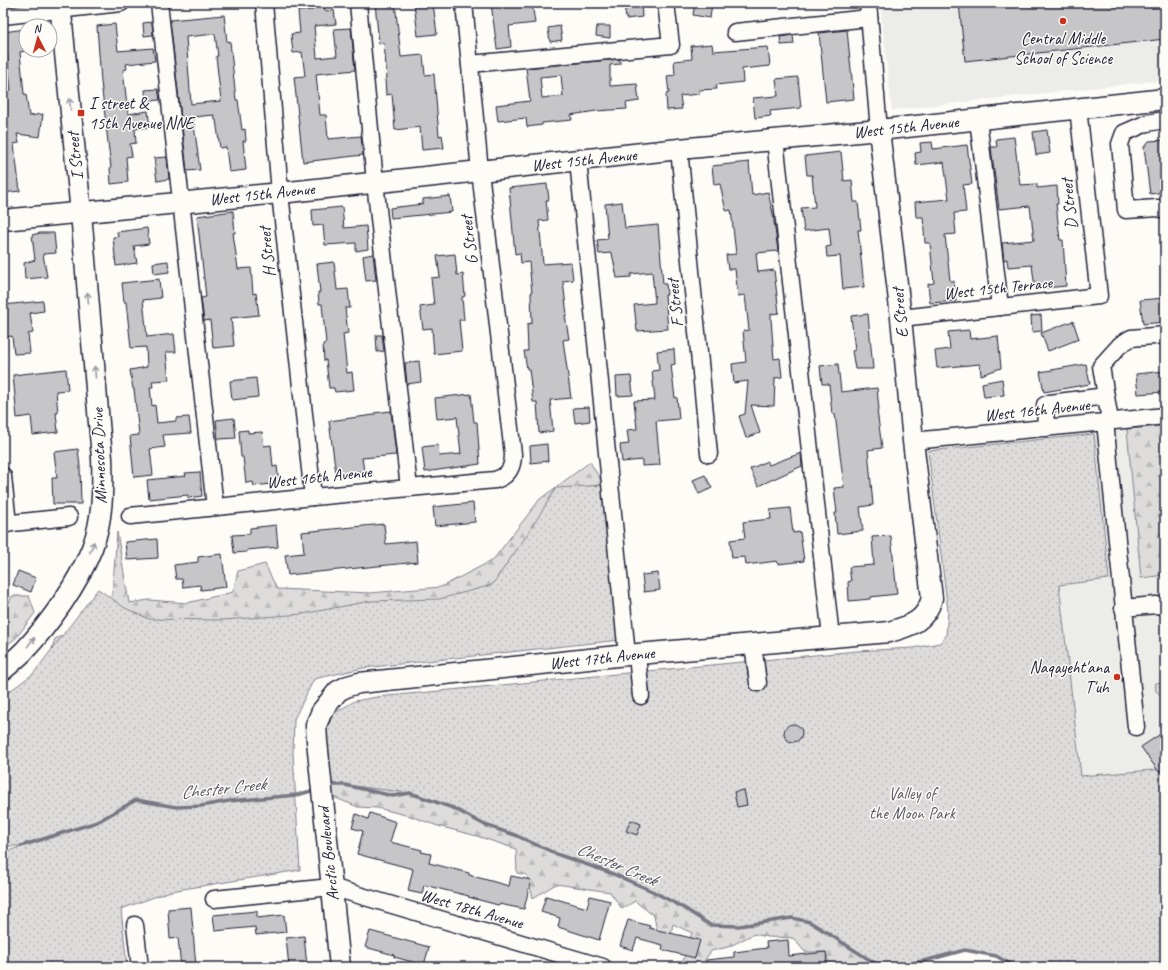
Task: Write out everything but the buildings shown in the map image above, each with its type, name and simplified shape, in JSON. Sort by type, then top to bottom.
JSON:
[{"type":"main road","name":"I Street","points":[[61,7],[81,212]]},
{"type":"main road","name":"West 15th Avenue","points":[[3,220],[280,193],[578,160],[879,130],[1165,99]]},
{"type":"main road","name":"E Street","points":[[879,130],[901,318],[913,441],[932,598],[930,608],[921,619]]},
{"type":"main road","name":"Minnesota Drive","points":[[3,670],[23,652],[50,619],[75,582],[92,547],[100,519],[103,490],[102,458],[81,212]]},
{"type":"main road","name":"West 17th Avenue","points":[[316,741],[316,725],[322,711],[338,691],[359,683],[632,655],[889,632],[908,627],[921,619]]},
{"type":"main road","name":"Arctic Boulevard","points":[[316,741],[340,967]]},
{"type":"street","points":[[3,16],[61,7],[121,3]]},
{"type":"street","points":[[158,3],[214,507]]},
{"type":"street","name":"H Street","points":[[264,3],[280,193],[313,497]]},
{"type":"street","points":[[358,3],[375,182],[409,488]]},
{"type":"street","name":"G Street","points":[[464,3],[480,171],[513,454],[513,463],[509,472]]},
{"type":"street","points":[[470,64],[671,45],[666,3]]},
{"type":"street","points":[[736,32],[868,11]]},
{"type":"street","name":"E Street","points":[[868,11],[879,130]]},
{"type":"street","name":"D Street","points":[[1078,108],[1099,296]]},
{"type":"street","points":[[978,119],[1000,307]]},
{"type":"street","points":[[1165,120],[1147,123],[1124,133],[1120,144],[1126,210],[1158,208],[1165,210]]},
{"type":"street","points":[[775,140],[831,637]]},
{"type":"street","name":"F Street","points":[[679,150],[709,454]]},
{"type":"street","points":[[578,160],[632,655],[641,696]]},
{"type":"street","name":"West 15th Terrace","points":[[901,318],[1099,296]]},
{"type":"street","points":[[1136,727],[1123,608],[1106,396],[1101,366],[1120,345],[1131,338],[1165,335]]},
{"type":"street","points":[[1046,428],[1045,405],[1050,403],[1106,396]]},
{"type":"street","name":"West 16th Avenue","points":[[913,441],[1165,416]]},
{"type":"street","name":"West 16th Avenue","points":[[130,516],[495,480],[504,478],[509,472]]},
{"type":"street","points":[[3,476],[5,524],[69,517]]},
{"type":"street","points":[[1123,608],[1156,605],[1165,606]]},
{"type":"street","points":[[753,644],[758,683]]},
{"type":"street","points":[[214,899],[331,887]]},
{"type":"street","name":"West 18th Avenue","points":[[331,887],[603,967]]},
{"type":"street","points":[[135,925],[140,967]]},
{"type":"shaded area","points":[[880,3],[1165,3],[1165,80],[892,110]]},
{"type":"shaded area","name":"Naqayeht'ana T'uh","points":[[1127,429],[1141,577],[1165,575],[1165,769],[1081,776],[1059,585],[1109,579],[1094,434]]},
{"type":"green space","points":[[1165,426],[1165,575],[1141,578],[1127,429]]},
{"type":"green space","name":"Valley of the Moon Park","points":[[1094,434],[1109,579],[1059,585],[1081,776],[1165,769],[1165,967],[1016,967],[996,956],[965,950],[928,960],[886,967],[873,962],[810,922],[793,918],[739,926],[710,925],[684,908],[652,891],[611,873],[559,855],[515,835],[485,825],[453,808],[410,793],[345,785],[331,785],[326,731],[333,714],[355,701],[377,697],[857,651],[913,648],[940,643],[946,636],[948,611],[928,451]]},
{"type":"green space","points":[[590,462],[604,485],[620,636],[46,668],[55,639],[96,620],[112,595],[117,532],[129,603],[149,600],[187,603],[233,592],[238,571],[265,564],[277,589],[370,593],[441,587],[493,560],[540,499]]},
{"type":"green space","points":[[604,485],[620,640],[363,668],[314,679],[294,719],[293,753],[300,870],[171,891],[121,909],[127,967],[3,967],[3,853],[22,846],[3,846],[3,696],[33,674],[98,589],[125,608],[149,619],[223,620],[303,614],[370,601],[439,599],[492,585],[529,532],[556,488]]},
{"type":"green space","points":[[12,596],[29,596],[35,613],[16,638],[3,648],[3,604],[8,605]]},
{"type":"green space","points":[[1165,682],[1165,699],[1156,691],[1155,683]]},
{"type":"green space","points":[[373,775],[900,932],[901,967],[849,967],[847,963],[829,963],[826,952],[805,952],[793,938],[768,937],[754,934],[728,947],[711,951],[700,967],[681,967],[692,933],[673,924],[671,933],[657,931],[654,916],[635,901],[622,909],[610,892],[556,884],[533,898],[527,875],[517,873],[516,849],[477,836],[438,826],[410,816],[377,808],[358,807],[331,796],[330,776]]},
{"type":"waterway","name":"Chester Creek","points":[[331,785],[345,785],[393,796],[410,793],[453,808],[485,825],[515,835],[559,855],[611,873],[652,891],[684,908],[710,925],[739,926],[792,918],[810,922],[873,962],[886,967]]},
{"type":"waterway","name":"Chester Creek","points":[[21,846],[97,822],[136,800],[176,807],[201,806],[229,801],[297,795],[311,791]]},
{"type":"waterway","name":"Chester Creek","points":[[890,967],[928,960],[965,950],[996,956],[1016,967]]},
{"type":"place","name":"Central Middle School of Science","points":[[1063,21]]},
{"type":"place","name":"I street & 15th Avenue NNE","points":[[81,113]]},
{"type":"place","name":"Naqayeht'ana T'uh","points":[[1117,677]]}]
